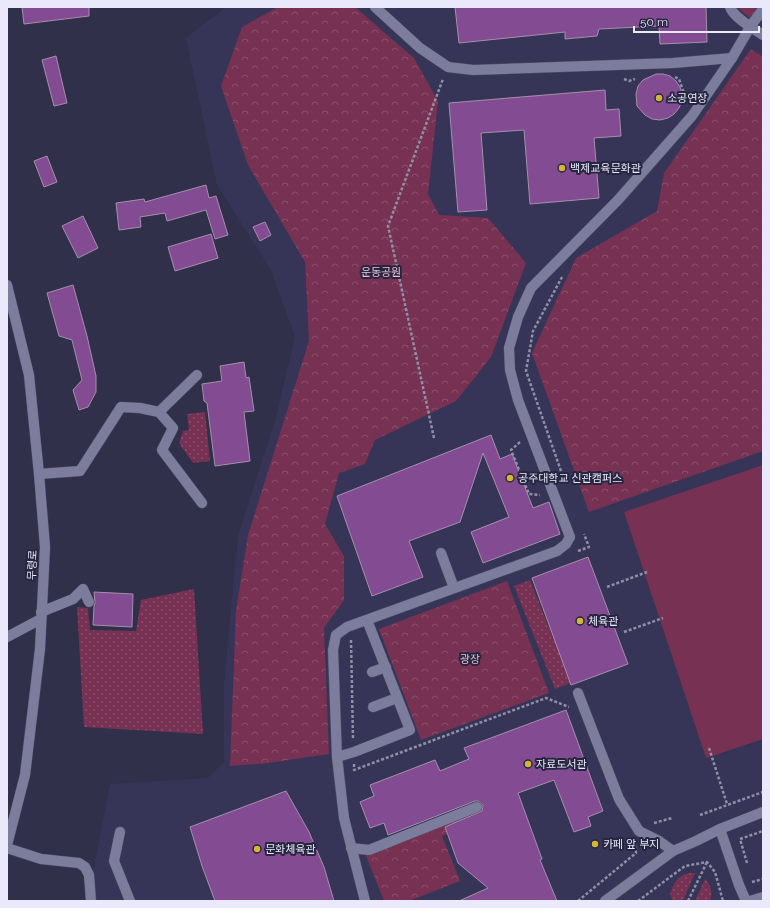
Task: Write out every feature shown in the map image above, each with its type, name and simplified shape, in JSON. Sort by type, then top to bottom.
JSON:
[{"type":"main road","points":[[375,7],[420,48],[448,67],[481,70],[673,63],[732,58]]},
{"type":"main road","points":[[730,7],[731,11],[750,27],[763,35]]},
{"type":"main road","points":[[365,901],[344,818],[337,757],[333,650],[336,635],[347,628],[368,623],[454,588],[557,551],[566,544],[570,537],[518,400],[510,370],[509,348],[518,317],[531,288],[618,200],[692,116],[732,58],[750,27],[763,9]]},
{"type":"main road","name":"무령로","points":[[7,285],[29,375],[40,474],[45,547],[40,649],[25,775],[7,846]]},
{"type":"main road","points":[[159,412],[197,375]]},
{"type":"main road","points":[[40,474],[80,471],[121,407],[140,408],[159,412],[173,428],[162,450],[202,503]]},
{"type":"main road","points":[[441,553],[454,588]]},
{"type":"main road","points":[[7,637],[41,615],[73,598],[83,589],[89,602]]},
{"type":"main road","points":[[337,757],[354,752],[410,730],[368,623]]},
{"type":"main road","points":[[372,672],[386,667]]},
{"type":"main road","points":[[578,693],[619,799],[640,831],[659,841],[673,851]]},
{"type":"main road","points":[[373,707],[397,698]]},
{"type":"main road","points":[[351,848],[369,850],[477,807]]},
{"type":"main road","points":[[605,901],[673,851],[696,842],[720,829],[763,812]]},
{"type":"main road","points":[[720,829],[746,901]]},
{"type":"main road","points":[[120,832],[114,861],[130,901]]},
{"type":"main road","points":[[7,846],[41,859],[79,863],[85,867],[89,875],[91,901]]},
{"type":"main road","points":[[750,901],[763,897]]},
{"type":"path","points":[[434,438],[388,226],[448,67]]},
{"type":"path","points":[[673,77],[680,79],[686,99],[682,105]]},
{"type":"path","points":[[617,78],[629,80],[636,79]]},
{"type":"path","points":[[562,474],[526,371],[533,331],[564,273]]},
{"type":"path","points":[[524,439],[511,450],[529,494],[554,494]]},
{"type":"path","points":[[575,552],[589,547],[583,532]]},
{"type":"path","points":[[607,587],[647,572]]},
{"type":"path","points":[[624,632],[662,618]]},
{"type":"path","points":[[368,623],[350,634],[354,770],[546,698],[568,706],[572,711]]},
{"type":"path","points":[[709,748],[727,804]]},
{"type":"path","points":[[700,815],[763,792]]},
{"type":"path","points":[[749,868],[740,839],[763,831]]},
{"type":"path","points":[[578,901],[636,853],[635,838]]},
{"type":"path","points":[[638,901],[685,866],[707,862]]},
{"type":"path","points":[[688,901],[707,862]]},
{"type":"path","points":[[707,862],[715,872],[723,901]]},
{"type":"path","points":[[751,875],[753,882],[757,885]]},
{"type":"path","points":[[753,882],[763,879]]},
{"type":"shaded area","name":"공주대학교 신관캠퍼스","points":[[226,7],[763,7],[763,901],[95,901],[92,878],[110,784],[208,778],[224,762],[224,685],[238,536],[275,421],[295,337],[271,270],[217,185],[186,38]]},
{"type":"green space","name":"운동공원","points":[[278,7],[355,7],[414,58],[438,101],[428,194],[439,215],[488,218],[526,263],[491,357],[456,401],[375,440],[365,464],[339,473],[325,524],[344,556],[344,600],[324,628],[329,754],[269,763],[230,766],[236,611],[248,535],[309,341],[305,262],[248,165],[221,86],[242,27]]},
{"type":"green space","points":[[737,7],[757,7],[750,18]]},
{"type":"green space","points":[[751,49],[763,57],[763,451],[589,512],[532,353],[576,258],[657,211],[664,173]]},
{"type":"green space","points":[[205,412],[210,461],[193,463],[179,443],[183,431],[189,430],[187,414]]},
{"type":"green space","points":[[763,465],[763,739],[706,758],[624,512]]},
{"type":"green space","points":[[530,580],[571,683],[555,689],[514,586]]},
{"type":"green space","name":"광장","points":[[507,581],[549,693],[421,740],[379,629]]},
{"type":"green space","points":[[194,589],[203,734],[84,727],[77,607],[88,608],[90,630],[136,631],[141,600]]},
{"type":"green space","points":[[482,808],[486,819],[442,836],[460,881],[409,901],[384,901],[365,853]]},
{"type":"green space","points":[[689,873],[695,873],[683,901],[673,901],[670,894],[675,883],[679,878]]},
{"type":"green space","points":[[705,879],[711,889],[710,901],[695,901]]},
{"type":"building","points":[[22,7],[89,7],[89,16],[24,24]]},
{"type":"building","points":[[455,7],[706,7],[707,42],[660,44],[659,26],[599,29],[597,36],[565,39],[565,32],[459,43]]},
{"type":"building","points":[[56,56],[67,103],[54,106],[42,60]]},
{"type":"building","name":"소공연장","points":[[656,74],[670,76],[680,87],[682,94],[682,101],[674,114],[668,118],[660,120],[652,119],[645,115],[637,106],[636,94],[638,86],[643,80]]},
{"type":"building","name":"백제교육문화관","points":[[605,90],[606,110],[619,109],[621,136],[594,138],[599,198],[530,204],[524,130],[481,133],[487,210],[458,212],[449,103]]},
{"type":"building","points":[[47,156],[57,182],[44,187],[34,161]]},
{"type":"building","points":[[206,185],[209,198],[216,196],[228,235],[215,239],[206,210],[167,221],[165,213],[140,217],[141,227],[119,230],[116,203],[144,199],[145,202]]},
{"type":"building","points":[[83,216],[98,248],[78,258],[62,226]]},
{"type":"building","points":[[265,222],[271,235],[260,241],[253,227]]},
{"type":"building","points":[[211,234],[218,258],[175,271],[168,247]]},
{"type":"building","points":[[73,285],[96,376],[96,392],[88,407],[79,410],[73,390],[82,380],[72,340],[59,336],[47,293]]},
{"type":"building","points":[[244,362],[246,378],[249,377],[254,411],[244,412],[250,461],[215,466],[207,403],[204,401],[202,384],[222,381],[220,366]]},
{"type":"building","points":[[491,435],[500,459],[512,454],[533,508],[549,502],[560,534],[483,563],[471,532],[509,517],[483,453],[460,522],[409,541],[423,577],[372,596],[337,496]]},
{"type":"building","name":"체육관","points":[[588,557],[628,664],[571,685],[532,578]]},
{"type":"building","points":[[94,592],[133,594],[132,627],[93,625],[95,602]]},
{"type":"building","points":[[566,710],[603,811],[588,817],[591,826],[574,832],[554,780],[518,793],[542,859],[540,860],[557,901],[459,901],[488,888],[458,863],[445,827],[482,811],[483,805],[478,801],[388,835],[384,823],[370,828],[360,802],[374,796],[370,785],[435,760],[440,771],[469,759],[464,748]]},
{"type":"building","name":"문화체육관","points":[[286,791],[309,832],[324,867],[334,901],[215,901],[190,827]]},
{"type":"place","name":"소공연장","points":[[659,98]]},
{"type":"place","name":"백제교육문화관","points":[[562,168]]},
{"type":"place","name":"공주대학교 신관캠퍼스","points":[[510,478]]},
{"type":"place","name":"체육관","points":[[580,621]]},
{"type":"place","name":"자료도서관","points":[[528,764]]},
{"type":"place","name":"카페 앞 부지","points":[[595,844]]},
{"type":"place","name":"문화체육관","points":[[257,849]]}]
